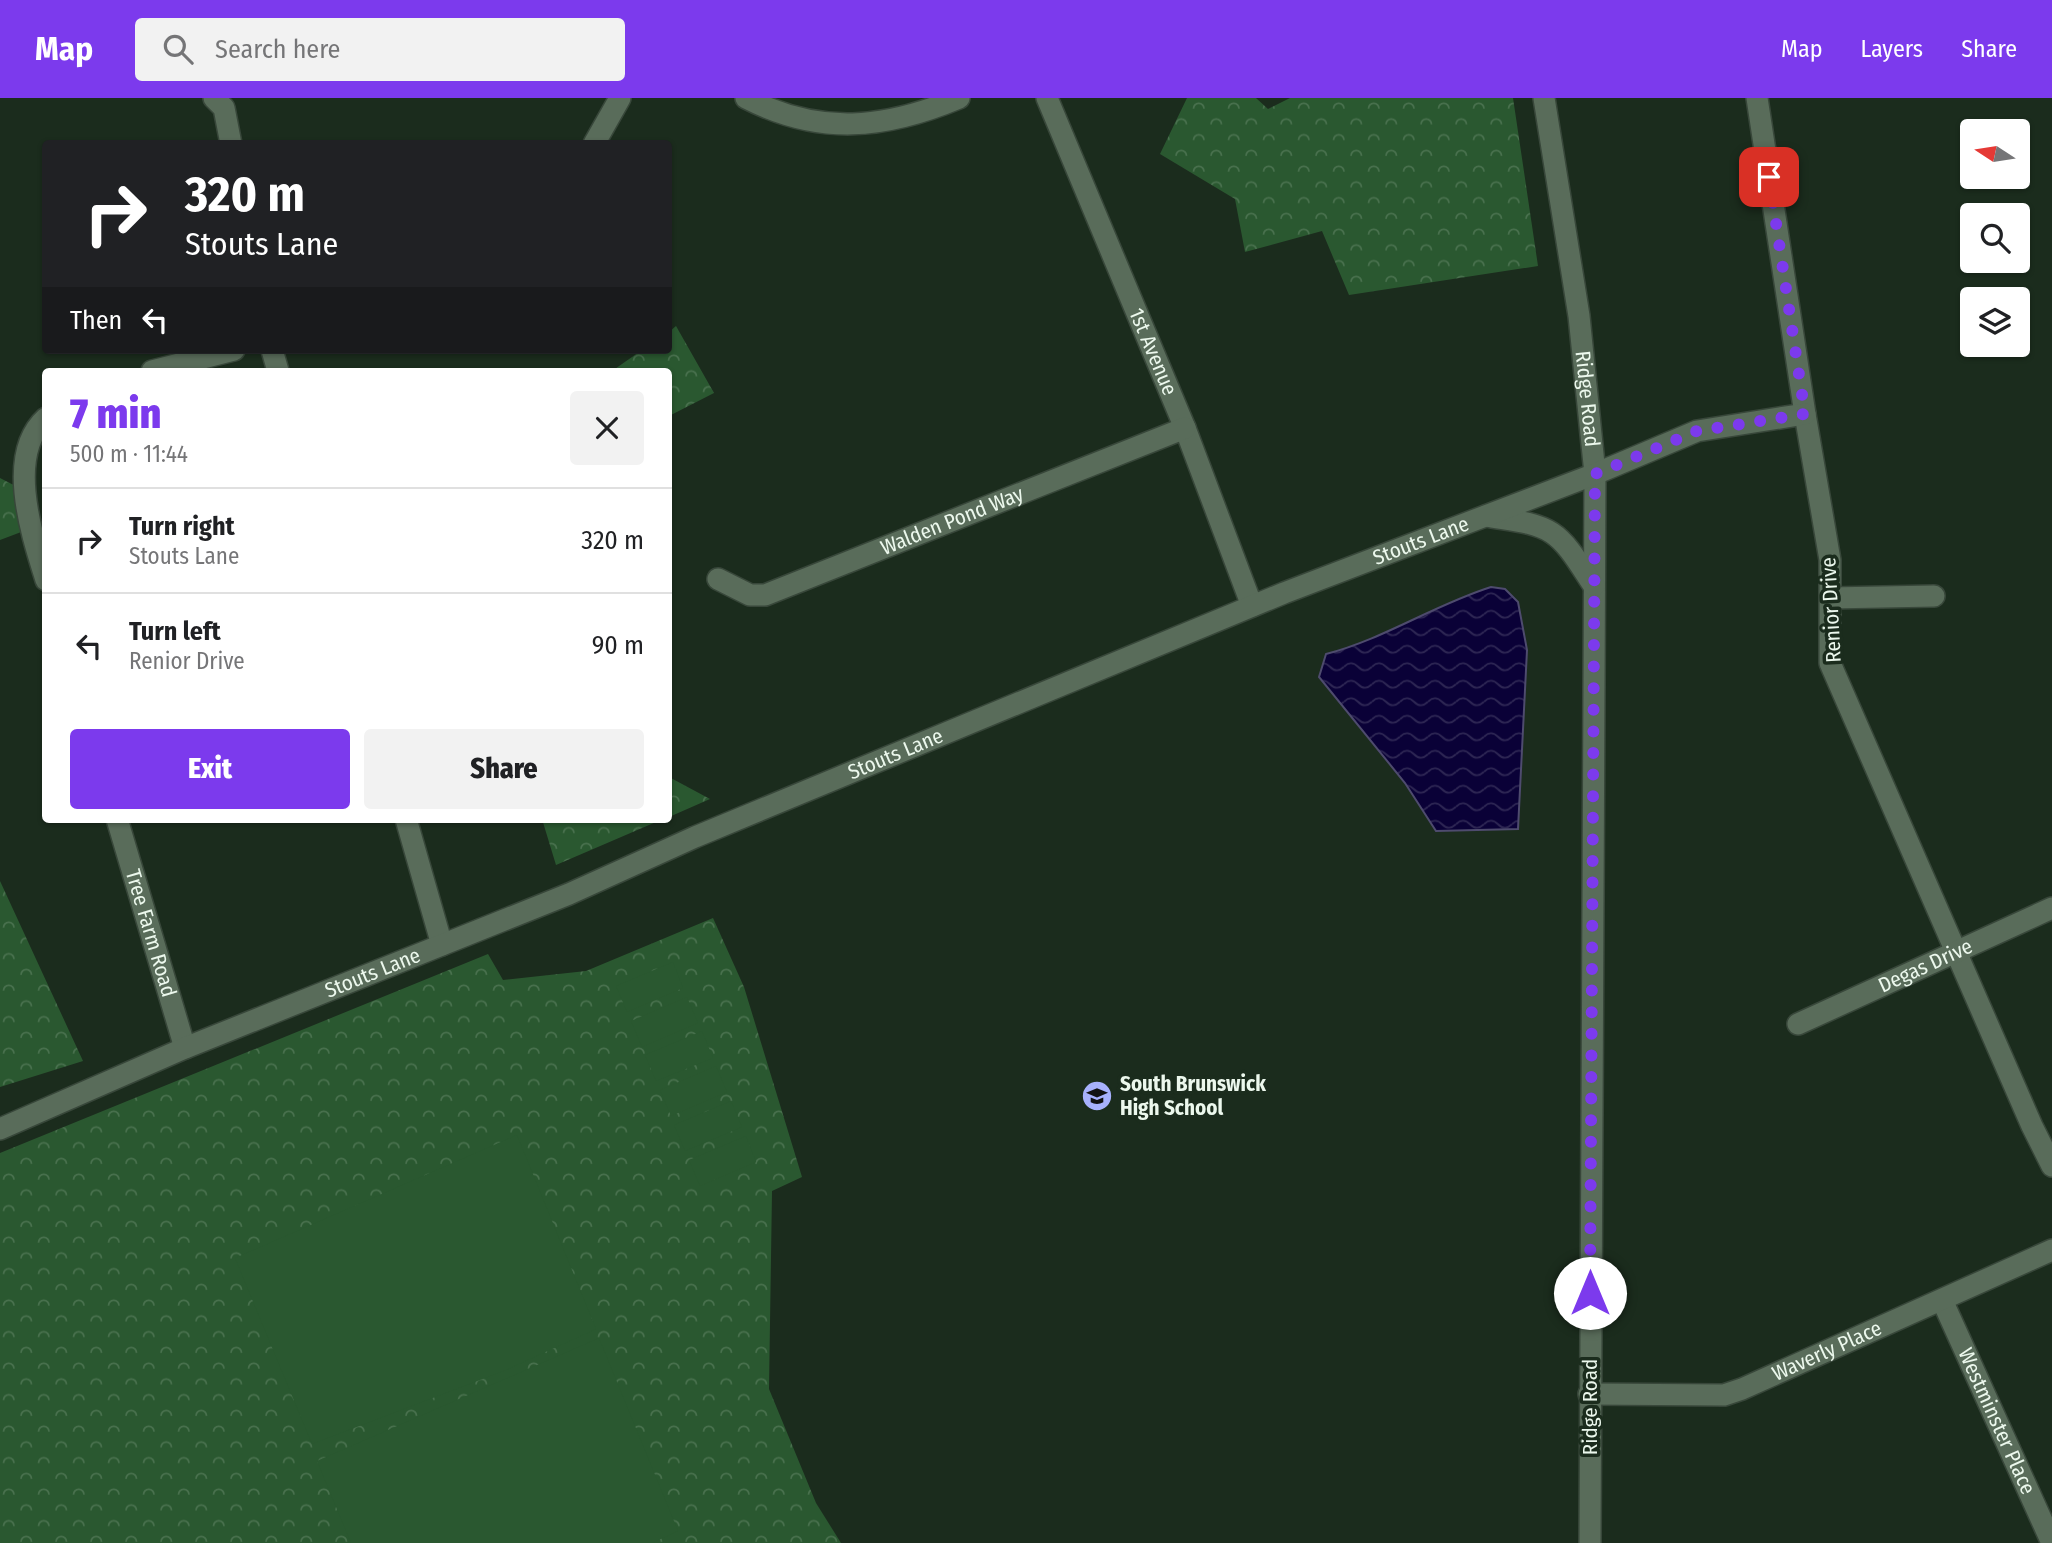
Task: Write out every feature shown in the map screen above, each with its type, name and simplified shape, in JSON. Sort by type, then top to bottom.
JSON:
[{"type":"street","points":[[214,98],[224,108],[230,140]]},
{"type":"street","points":[[596,140],[620,98]]},
{"type":"street","points":[[746,98],[772,110],[805,120],[862,125],[906,118],[959,98]]},
{"type":"street","name":"1st Avenue","points":[[1048,98],[1185,428],[1252,606]]},
{"type":"street","name":"Ridge Road","points":[[1544,98],[1579,316],[1595,474],[1590,1543]]},
{"type":"street","name":"Renior Drive","points":[[1757,98],[1830,560],[1830,663],[2032,1126],[2052,1166]]},
{"type":"street","points":[[164,368],[218,354]]},
{"type":"street","name":"Stouts Lane","points":[[0,1129],[185,1048],[569,894],[695,837],[1252,606],[1595,474],[1697,431],[1805,414]]},
{"type":"street","points":[[42,422],[24,459],[29,525],[42,567]]},
{"type":"street","name":"Walden Pond Way","points":[[718,579],[750,595],[765,595],[1185,428]]},
{"type":"street","points":[[1484,516],[1524,523],[1551,532],[1594,586]]},
{"type":"street","points":[[1830,598],[1934,596]]},
{"type":"street","name":"Tree Farm Road","points":[[118,823],[185,1048]]},
{"type":"street","points":[[407,823],[442,945]]},
{"type":"street","name":"Degas Drive","points":[[1798,1024],[2052,908]]},
{"type":"street","name":"Waverly Place","points":[[1589,1394],[1724,1395],[2052,1251]]},
{"type":"street","name":"Westminster Place","points":[[1942,1300],[2052,1543]]},
{"type":"green space","points":[[1187,98],[1256,98],[1268,109],[1290,98],[1513,98],[1538,266],[1349,295],[1322,231],[1245,252],[1235,199],[1160,154]]},
{"type":"green space","points":[[676,326],[714,393],[672,414],[672,368],[616,368],[636,354],[672,354],[672,329]]},
{"type":"green space","points":[[0,478],[29,493],[37,526],[0,540]]},
{"type":"green space","points":[[672,779],[710,799],[672,816]]},
{"type":"green space","points":[[543,823],[654,823],[556,865]]},
{"type":"green space","points":[[0,881],[83,1061],[0,1087]]},
{"type":"green space","points":[[713,918],[744,987],[802,1177],[772,1191],[769,1389],[816,1503],[841,1543],[0,1543],[0,1153],[488,954],[503,980],[586,971]]},
{"type":"green space","points":[[673,962],[683,988],[627,1012],[616,986]]},
{"type":"green space","points":[[687,997],[698,1023],[642,1047],[631,1021]]},
{"type":"green space","points":[[702,1031],[713,1058],[656,1081],[645,1055]]},
{"type":"green space","points":[[716,1066],[727,1092],[671,1116],[660,1090]]},
{"type":"green space","points":[[731,1101],[742,1127],[685,1151],[674,1125]]},
{"type":"green space","points":[[517,1135],[596,1329],[506,1370],[312,1444],[235,1258]]},
{"type":"green space","points":[[746,1136],[756,1162],[700,1186],[689,1160]]},
{"type":"green space","points":[[599,1338],[678,1531],[652,1543],[351,1543],[317,1461]]},
{"type":"water","points":[[1491,587],[1505,589],[1518,602],[1527,650],[1518,829],[1436,831],[1405,783],[1319,677],[1326,654],[1368,640]]},
{"type":"place","name":"South Brunswick High School","points":[[1097,1096]]},
{"type":"route","points":[[1590,1293],[1595,474],[1697,431],[1805,414],[1769,177]]}]
